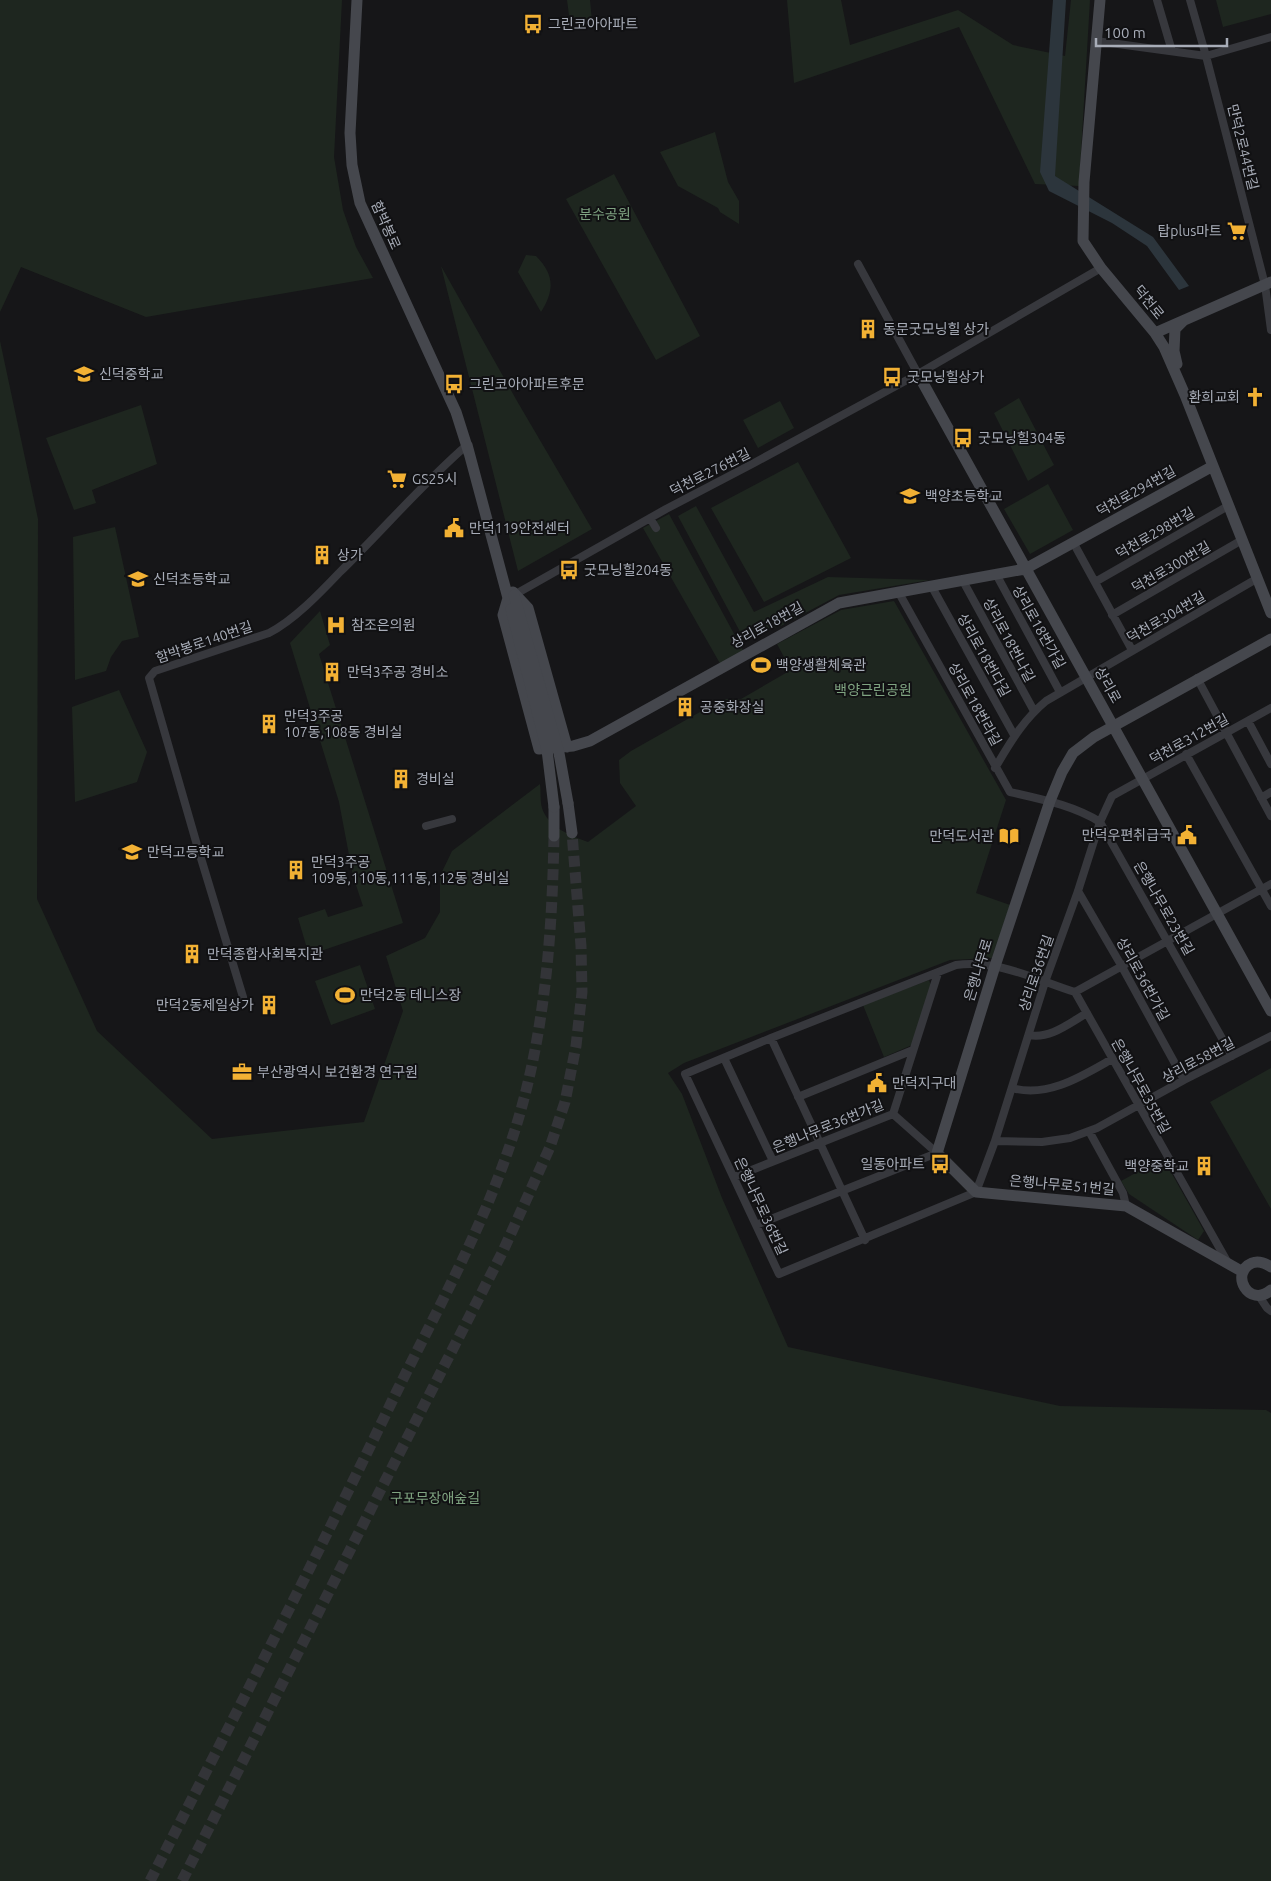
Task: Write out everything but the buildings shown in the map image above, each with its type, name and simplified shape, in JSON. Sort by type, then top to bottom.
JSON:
[{"type":"street","name":"함박봉로","points":[[358,0],[350,133],[352,165],[360,203],[456,412],[511,596]]},
{"type":"street","name":"덕천로","points":[[1100,0],[1084,182],[1083,241],[1101,268],[1155,333],[1164,347],[1271,614]]},
{"type":"street","points":[[1157,0],[1172,51]]},
{"type":"street","name":"만덕2로44번길","points":[[1190,0],[1268,284],[1271,330]]},
{"type":"street","points":[[1096,41],[1206,56],[1271,37]]},
{"type":"street","points":[[858,264],[918,374]]},
{"type":"street","name":"덕천로276번길","points":[[511,596],[650,518],[918,374],[1101,268]]},
{"type":"street","points":[[1155,333],[1268,284]]},
{"type":"street","points":[[1184,320],[1175,329],[1174,351],[1184,395]]},
{"type":"street","name":"상리로","points":[[918,374],[1271,1011]]},
{"type":"street","name":"함박봉로140번길","points":[[243,997],[149,678],[155,671],[269,633],[281,627],[328,584],[444,465],[467,445]]},
{"type":"street","name":"덕천로294번길","points":[[1025,569],[1213,466]]},
{"type":"street","name":"덕천로298번길","points":[[1095,582],[1228,506]]},
{"type":"street","points":[[650,518],[656,528]]},
{"type":"street","name":"덕천로300번길","points":[[1112,615],[1242,540]]},
{"type":"street","points":[[1073,542],[1132,650]]},
{"type":"street","name":"상리로18번길","points":[[511,596],[502,614],[539,749],[567,747],[590,741],[839,602],[1025,569]]},
{"type":"street","name":"상리로18번가길","points":[[996,574],[1060,692]]},
{"type":"street","name":"덕천로304번길","points":[[996,768],[1014,736],[1034,711],[1060,692],[1258,578]]},
{"type":"street","name":"상리로18번나길","points":[[963,580],[1034,711]]},
{"type":"street","name":"상리로18번다길","points":[[932,586],[1014,736]]},
{"type":"street","name":"상리로18번라길","points":[[899,592],[1010,792],[1050,801]]},
{"type":"street","points":[[511,596],[528,608],[567,747]]},
{"type":"street","points":[[511,596],[557,744],[572,833]]},
{"type":"street","points":[[511,596],[544,741],[554,807],[554,836]]},
{"type":"street","name":"은행나무로","points":[[937,1153],[995,966],[1050,801],[1062,772],[1073,754],[1083,744],[1113,726],[1271,638]]},
{"type":"street","points":[[1197,678],[1271,816]]},
{"type":"street","name":"덕천로312번길","points":[[1142,779],[1271,708]]},
{"type":"street","name":"덕천로312번길","points":[[1248,721],[1271,764]]},
{"type":"street","points":[[1186,754],[1271,906]]},
{"type":"street","name":"상리로36번길","points":[[976,1192],[995,1141],[1045,982],[1078,891],[1100,822],[1112,796],[1142,779]]},
{"type":"street","points":[[1261,798],[1271,792]]},
{"type":"street","points":[[1050,801],[1088,814],[1100,822]]},
{"type":"street","points":[[426,826],[452,819]]},
{"type":"street","name":"은행나무로23번길","points":[[1100,822],[1232,1056]]},
{"type":"street","points":[[995,966],[1075,992],[1271,884]]},
{"type":"street","name":"상리로36번가길","points":[[1078,891],[1184,1080]]},
{"type":"street","name":"은행나무로36번길","points":[[976,1192],[865,1240],[779,1274],[686,1074],[771,1038],[956,965],[969,963],[995,966]]},
{"type":"street","name":"은행나무로36번가길","points":[[734,1177],[893,1114],[938,972]]},
{"type":"street","name":"은행나무로35번길","points":[[1075,992],[1229,1264]]},
{"type":"street","points":[[1029,1035],[1039,1037],[1050,1034],[1087,1014]]},
{"type":"street","name":"상리로58번길","points":[[995,1141],[1042,1142],[1070,1138],[1089,1131],[1271,1036]]},
{"type":"street","points":[[771,1038],[865,1240]]},
{"type":"street","points":[[798,1097],[913,1050]]},
{"type":"street","points":[[724,1058],[773,1161]]},
{"type":"street","points":[[1012,1088],[1036,1091],[1051,1088],[1075,1080],[1112,1059]]},
{"type":"street","points":[[893,1114],[937,1153],[976,1192]]},
{"type":"street","points":[[1089,1131],[1123,1193],[1126,1206]]},
{"type":"street","points":[[756,1225],[937,1153]]},
{"type":"street","name":"은행나무로51번길","points":[[976,1192],[1126,1206],[1243,1272]]},
{"type":"street","points":[[1271,1267],[1256,1262],[1250,1264],[1243,1272],[1242,1284],[1245,1289],[1254,1295],[1260,1296],[1271,1290]]},
{"type":"street","points":[[1260,1296],[1271,1311]]},
{"type":"green space","points":[[0,0],[342,0],[334,157],[343,210],[356,247],[373,278],[146,317],[21,267],[0,312]]},
{"type":"green space","points":[[567,0],[590,0],[592,21],[570,23]]},
{"type":"green space","points":[[787,0],[841,0],[850,45],[958,10],[1013,45],[1065,56],[1071,0],[1090,0],[1079,186],[1035,184],[959,27],[794,83]]},
{"type":"green space","points":[[1216,0],[1271,0],[1271,14],[1223,27]]},
{"type":"green space","points":[[715,132],[728,182],[739,201],[739,224],[720,212],[718,208],[678,186],[660,152]]},
{"type":"green space","name":"분수공원","points":[[614,174],[700,336],[656,360],[566,199]]},
{"type":"green space","points":[[526,255],[536,256],[549,276],[549,296],[541,312],[518,272]]},
{"type":"green space","points":[[441,266],[592,529],[518,571]]},
{"type":"green space","name":"구포무장애숲길","points":[[0,341],[38,519],[37,899],[97,1031],[212,1139],[364,1122],[403,1011],[386,956],[425,938],[440,912],[440,876],[452,851],[540,784],[542,808],[549,820],[568,834],[588,842],[636,806],[620,783],[619,760],[631,751],[723,699],[741,699],[791,670],[777,644],[841,610],[894,601],[1006,800],[976,893],[1010,905],[992,958],[950,960],[684,1063],[668,1073],[682,1094],[722,1198],[788,1347],[1060,1406],[1266,1410],[1271,1413],[1271,1881],[0,1881]]},
{"type":"green space","points":[[1019,398],[1054,465],[1028,481],[994,413]]},
{"type":"green space","points":[[780,401],[794,428],[758,448],[743,420]]},
{"type":"green space","points":[[141,405],[157,464],[92,490],[96,503],[74,510],[46,438]]},
{"type":"green space","points":[[798,462],[851,558],[764,602],[711,508]]},
{"type":"green space","points":[[1048,484],[1073,530],[1030,554],[1004,509]]},
{"type":"green space","points":[[696,506],[754,612],[828,577],[930,580],[839,595],[781,626],[763,630],[745,641],[678,516]]},
{"type":"green space","points":[[669,514],[745,654],[722,667],[643,528]]},
{"type":"green space","points":[[115,527],[139,637],[122,641],[111,657],[106,671],[75,680],[73,537]]},
{"type":"green space","points":[[320,611],[330,645],[319,654],[403,923],[309,955],[298,918],[325,909],[328,917],[363,906],[353,876],[339,802],[290,643]]},
{"type":"green space","points":[[119,690],[147,752],[137,782],[75,802],[72,707]]},
{"type":"green space","name":"만덕2동 테니스장","points":[[360,965],[375,1009],[331,1025],[315,981]]},
{"type":"green space","points":[[929,980],[931,986],[912,1045],[884,1057],[863,1005]]},
{"type":"green space","points":[[1271,1068],[1271,1209],[1210,1102]]},
{"type":"green space","points":[[1163,1158],[1204,1231],[1198,1240],[1129,1194],[1121,1181]]},
{"type":"shaded area","points":[[1053,0],[1066,0],[1055,176],[1153,237],[1189,286],[1179,290],[1147,246],[1112,223],[1049,191],[1040,172]]},
{"type":"tunnel","points":[[182,1881],[503,1251],[550,1147],[565,1102],[576,1046],[582,992],[581,946],[572,833]]},
{"type":"tunnel","points":[[150,1881],[305,1577],[442,1302],[486,1209],[522,1108],[531,1070],[544,993],[548,954],[554,836]]},
{"type":"place","name":"그린코아아파트","points":[[533,24]]},
{"type":"place","name":"탑plus마트","points":[[1237,231]]},
{"type":"place","name":"동문굿모닝힐 상가","points":[[868,329]]},
{"type":"place","name":"신덕중학교","points":[[84,374]]},
{"type":"place","name":"굿모닝힐상가","points":[[892,377]]},
{"type":"place","name":"그린코아아파트후문","points":[[454,384]]},
{"type":"place","name":"환희교회","points":[[1255,397]]},
{"type":"place","name":"굿모닝힐304동","points":[[963,438]]},
{"type":"place","name":"GS25시","points":[[397,479]]},
{"type":"place","name":"백양초등학교","points":[[910,496]]},
{"type":"place","name":"만덕119안전센터","points":[[454,528]]},
{"type":"place","name":"상가","points":[[322,555]]},
{"type":"place","name":"굿모닝힐204동","points":[[569,570]]},
{"type":"place","name":"신덕초등학교","points":[[138,579]]},
{"type":"place","name":"참조은의원","points":[[336,625]]},
{"type":"place","name":"백양생활체육관","points":[[761,665]]},
{"type":"place","name":"만덕3주공 경비소","points":[[332,672]]},
{"type":"place","name":"공중화장실","points":[[685,707]]},
{"type":"place","name":"만덕3주공 107동,108동 경비실","points":[[269,724]]},
{"type":"place","name":"경비실","points":[[401,779]]},
{"type":"place","name":"만덕우편취급국","points":[[1187,835]]},
{"type":"place","name":"만덕도서관","points":[[1009,836]]},
{"type":"place","name":"만덕고등학교","points":[[132,852]]},
{"type":"place","name":"만덕3주공 109동,110동,111동,112동 경비실","points":[[296,870]]},
{"type":"place","name":"만덕종합사회복지관","points":[[192,954]]},
{"type":"place","name":"만덕2동 테니스장","points":[[345,995]]},
{"type":"place","name":"만덕2동제일상가","points":[[269,1005]]},
{"type":"place","name":"부산광역시 보건환경 연구원","points":[[242,1072]]},
{"type":"place","name":"만덕지구대","points":[[877,1083]]},
{"type":"place","name":"일동아파트","points":[[940,1164]]},
{"type":"place","name":"백양중학교","points":[[1204,1166]]},
{"type":"park label","name":"백양근린공원","points":[[873,690]]}]
